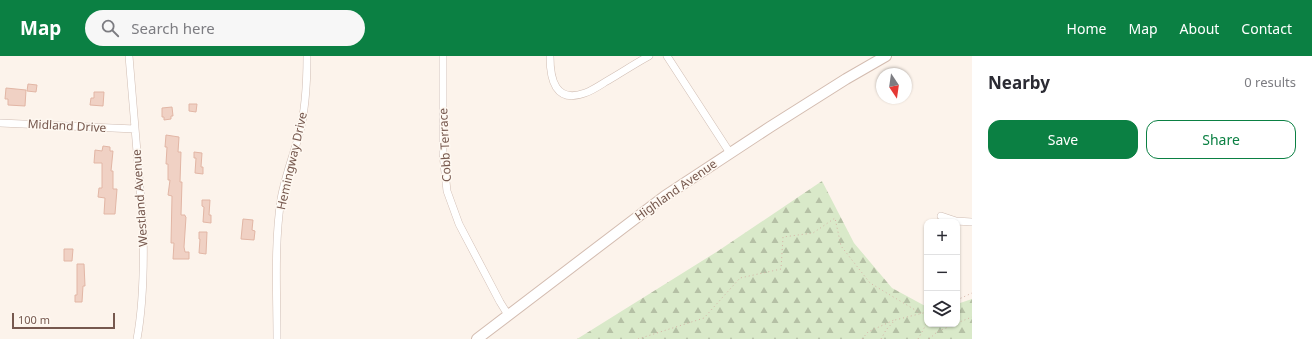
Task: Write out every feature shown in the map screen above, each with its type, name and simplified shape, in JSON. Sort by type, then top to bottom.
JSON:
[{"type":"street","name":"Westland Avenue","points":[[129,56],[144,251],[142,304],[137,339]]},
{"type":"street","name":"Hemingway Drive","points":[[278,339],[276,249],[279,218],[284,188],[303,118],[306,96],[307,56]]},
{"type":"street","name":"Cobb Terrace","points":[[443,56],[443,154],[447,191],[459,224],[508,315]]},
{"type":"street","points":[[550,56],[550,74],[554,86],[561,92],[575,95],[587,92],[648,56]]},
{"type":"street","points":[[667,56],[730,153]]},
{"type":"street","name":"Highland Avenue","points":[[476,339],[665,196],[846,78],[886,56]]},
{"type":"street","name":"Midland Drive","points":[[0,122],[135,129]]},
{"type":"street","points":[[941,216],[972,222]]},
{"type":"path","points":[[638,339],[704,318],[740,278],[781,269],[783,237],[813,233],[835,218],[841,246],[870,283],[922,314]]},
{"type":"path","points":[[960,299],[972,293]]},
{"type":"path","points":[[862,339],[868,332],[895,320],[922,314]]},
{"type":"path","points":[[960,322],[972,317]]},
{"type":"path","points":[[881,339],[886,330],[895,320]]},
{"type":"path","points":[[918,339],[925,327]]},
{"type":"path","points":[[929,339],[937,332],[949,327]]},
{"type":"green space","points":[[822,181],[854,243],[892,288],[924,305],[924,327],[960,327],[960,303],[972,299],[972,339],[577,339],[718,251]]},
{"type":"building","points":[[28,84],[37,85],[36,92],[27,91]]},
{"type":"building","points":[[6,88],[26,90],[25,106],[8,105],[8,99],[5,99]]},
{"type":"building","points":[[94,92],[104,92],[103,106],[90,105],[91,98],[94,98]]},
{"type":"building","points":[[189,104],[197,104],[196,112],[189,111]]},
{"type":"building","points":[[172,107],[173,116],[171,116],[171,119],[164,120],[164,117],[162,117],[162,108]]},
{"type":"building","points":[[166,135],[179,137],[178,152],[181,152],[180,182],[182,182],[181,215],[185,215],[186,217],[184,247],[185,252],[189,252],[189,259],[173,259],[174,243],[171,243],[172,196],[168,195],[170,180],[168,180],[168,164],[166,164]]},
{"type":"building","points":[[103,146],[110,147],[110,151],[113,151],[111,171],[113,171],[113,189],[117,189],[115,214],[104,214],[105,198],[98,197],[99,188],[102,188],[102,163],[94,163],[95,150],[102,151]]},
{"type":"building","points":[[194,152],[202,153],[201,167],[203,167],[203,174],[195,173],[196,158],[194,158]]},
{"type":"building","points":[[202,200],[210,200],[209,215],[211,215],[211,223],[203,222],[204,207],[202,206]]},
{"type":"building","points":[[243,219],[253,220],[252,230],[255,231],[254,240],[241,239]]},
{"type":"building","points":[[199,232],[207,232],[206,254],[199,253]]},
{"type":"building","points":[[64,249],[73,249],[72,261],[64,261]]},
{"type":"building","points":[[77,264],[84,264],[85,286],[83,286],[82,302],[75,302],[75,295],[77,295]]}]
